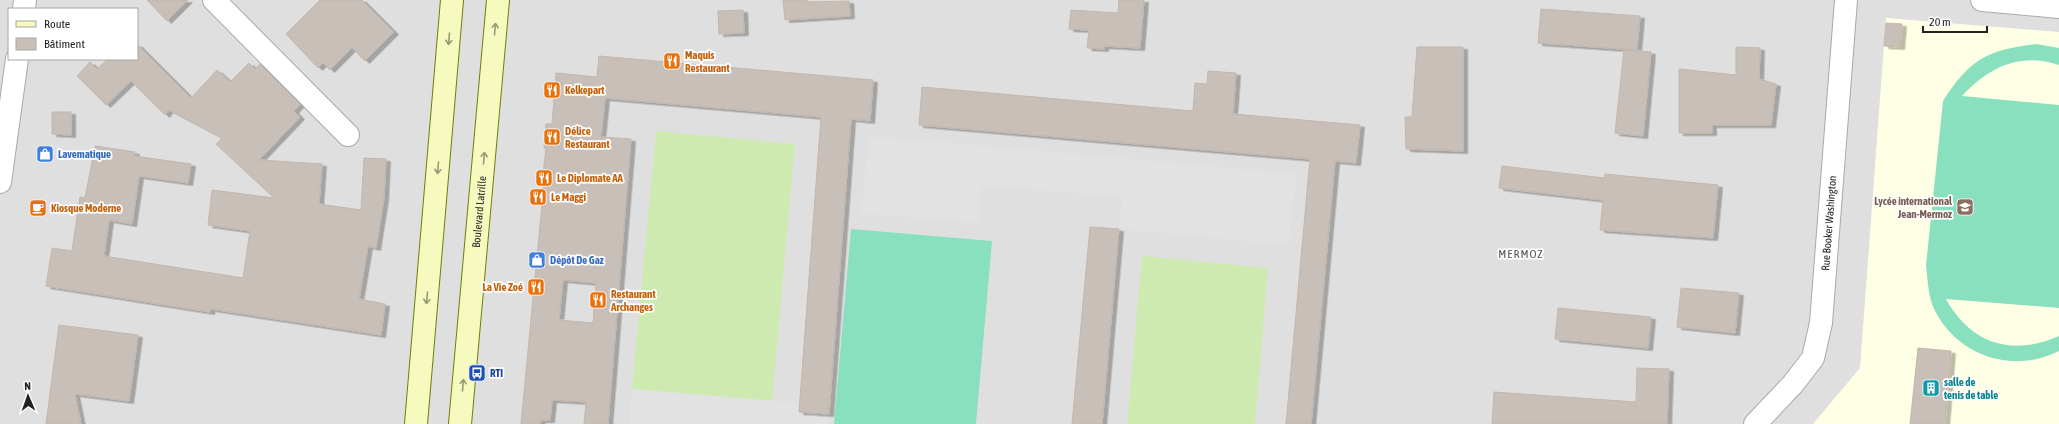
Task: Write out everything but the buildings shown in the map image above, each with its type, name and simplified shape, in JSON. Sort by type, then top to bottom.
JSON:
[{"type":"main road","points":[[416,424],[452,0]]},
{"type":"main road","name":"Boulevard Latrille","points":[[460,424],[498,0]]},
{"type":"street","points":[[214,0],[348,136]]},
{"type":"street","name":"Rue Booker Washington","points":[[1755,424],[1793,384],[1813,358],[1819,330],[1846,0]]},
{"type":"street","points":[[1982,0],[2059,7]]},
{"type":"street","points":[[0,182],[4,131],[17,60]]},
{"type":"shaded area","points":[[0,0],[2059,0],[2059,424],[0,424]]},
{"type":"shaded area","name":"Lycée international Jean-Mermoz","points":[[1886,18],[2059,32],[2059,424],[1813,424],[1860,368]]},
{"type":"shaded area","points":[[871,137],[1297,174],[1288,245],[1119,229],[1122,197],[982,185],[978,223],[862,213],[866,162]]},
{"type":"shaded area","points":[[632,389],[800,403],[799,412],[829,414],[828,424],[629,424]]},
{"type":"green space","points":[[2036,44],[2059,48],[2059,65],[2045,61],[2018,61],[1994,70],[1983,77],[1962,96],[2059,105],[2059,308],[1946,299],[1956,314],[1968,327],[1980,336],[1994,342],[2009,345],[2025,345],[2042,342],[2059,336],[2059,351],[2042,358],[2024,361],[2006,361],[1989,357],[1973,350],[1958,340],[1945,327],[1935,311],[1931,300],[1926,266],[1943,101],[1962,75],[1981,59],[2019,46]]},
{"type":"green space","points":[[656,131],[795,144],[772,401],[632,389]]},
{"type":"green space","points":[[851,229],[992,241],[976,424],[834,424]]},
{"type":"green space","points":[[1142,256],[1268,268],[1255,424],[1127,424]]},
{"type":"place","name":"Maquis Restaurant","points":[[672,61]]},
{"type":"place","name":"Kelkepart","points":[[552,90]]},
{"type":"place","name":"Délice Restaurant","points":[[552,137]]},
{"type":"place","name":"Lavematique","points":[[45,154]]},
{"type":"place","name":"Le Diplomate AA","points":[[544,178]]},
{"type":"place","name":"Le Maggi","points":[[538,197]]},
{"type":"place","name":"Lycée international Jean-Mermoz","points":[[1965,207]]},
{"type":"place","name":"Kiosque Moderne","points":[[38,208]]},
{"type":"place","name":"Dépôt De Gaz","points":[[537,260]]},
{"type":"place","name":"La Vie Zoé","points":[[536,287]]},
{"type":"place","name":"Restaurant Archanges","points":[[598,300]]},
{"type":"place","name":"RTI","points":[[477,373]]},
{"type":"place","name":"salle de tenis de table","points":[[1931,388]]},
{"type":"district","name":"MERMOZ","points":[[1521,254]]}]
